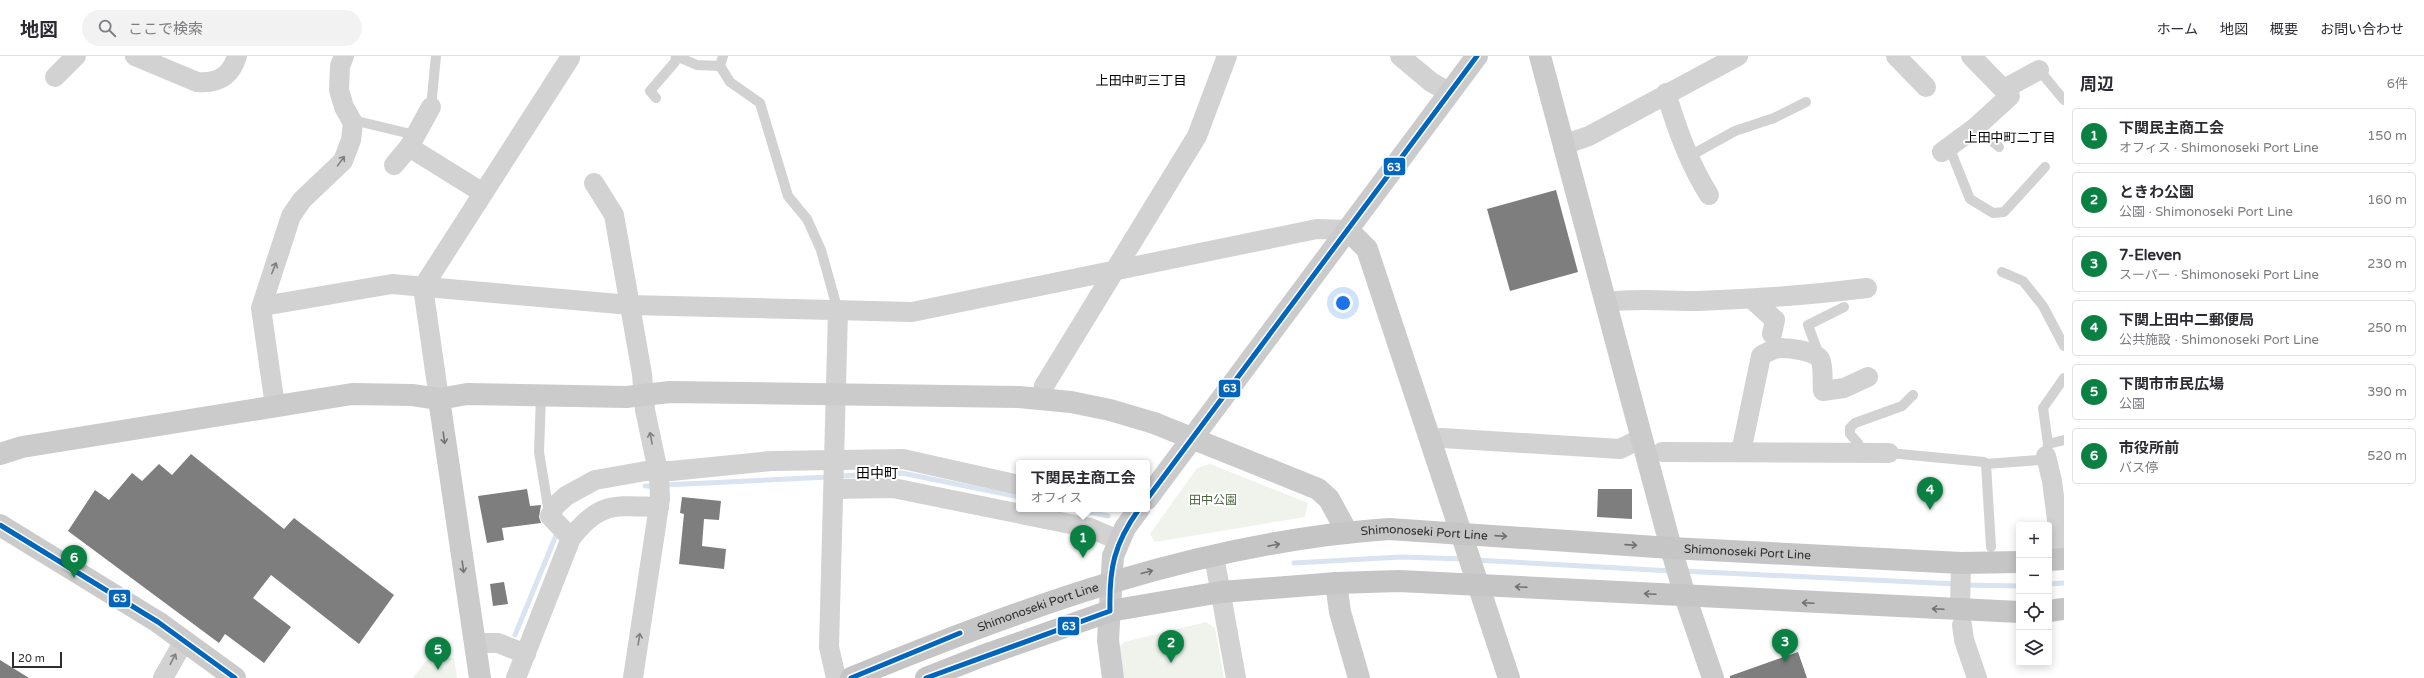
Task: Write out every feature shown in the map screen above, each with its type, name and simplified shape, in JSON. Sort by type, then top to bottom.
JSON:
[{"type":"main road","name":"Shimonoseki Port Line","points":[[851,678],[967,630],[1110,582],[1214,556],[1346,532],[1389,529],[1961,610],[2016,612]]},
{"type":"main road","name":"Shimonoseki Port Line","points":[[926,678],[1110,611],[1220,592],[1336,583],[1678,571],[1960,568],[2016,562]]},
{"type":"main road","points":[[2052,611],[2064,609]]},
{"type":"street","points":[[55,76],[76,56]]},
{"type":"street","points":[[135,56],[183,76],[206,83],[221,80],[232,69],[237,56]]},
{"type":"street","points":[[157,56],[183,76]]},
{"type":"street","points":[[275,406],[261,308],[263,306],[269,280],[291,216],[302,200],[343,160],[351,140],[353,124],[344,107],[339,90],[340,66],[344,56]]},
{"type":"street","points":[[1041,399],[1044,386],[1197,136],[1227,56]]},
{"type":"street","points":[[1400,56],[1431,82],[1450,94]]},
{"type":"street","points":[[1150,495],[1190,439],[1477,56]]},
{"type":"street","points":[[1540,56],[1678,571],[1713,678]]},
{"type":"street","points":[[1564,145],[1589,136],[1666,93],[1712,72],[1738,56]]},
{"type":"street","points":[[1896,56],[1926,87]]},
{"type":"street","points":[[1946,150],[1976,127],[2010,96],[1971,56]]},
{"type":"street","points":[[480,678],[423,287],[570,58]]},
{"type":"street","points":[[2004,89],[2039,70]]},
{"type":"street","points":[[1666,93],[1688,157],[1709,195]]},
{"type":"street","points":[[394,165],[412,141],[431,107]]},
{"type":"street","points":[[412,141],[483,193]]},
{"type":"street","points":[[594,183],[614,215],[658,474],[659,503],[633,678]]},
{"type":"street","points":[[263,306],[382,284],[630,305],[838,311],[928,310],[1114,270],[1317,229],[1348,230],[1367,249],[1509,678]]},
{"type":"street","points":[[1606,302],[1629,299],[1669,301],[1752,299],[1867,288]]},
{"type":"street","points":[[1752,299],[1775,320],[1772,334]]},
{"type":"street","points":[[836,678],[829,646],[838,311]]},
{"type":"street","points":[[1741,452],[1761,356],[1780,348],[1812,353],[1820,359],[1823,391],[1844,388],[1868,377]]},
{"type":"street","points":[[0,454],[22,447],[352,394],[412,395],[439,400],[467,394],[644,396],[670,392],[1041,399],[1090,405],[1129,414],[1318,489],[1329,499],[1346,532]]},
{"type":"street","points":[[1430,439],[1442,438],[1620,449],[1642,438]]},
{"type":"street","points":[[2047,450],[2052,481],[2058,554]]},
{"type":"street","points":[[1662,452],[1889,453]]},
{"type":"street","points":[[571,538],[550,516],[555,506],[566,496],[588,483],[618,475],[658,474],[771,461],[902,459],[1016,484]]},
{"type":"street","points":[[834,487],[893,488],[1090,528],[1118,540]]},
{"type":"street","points":[[516,678],[571,538],[584,521],[593,514],[603,510],[659,503]]},
{"type":"street","points":[[1112,678],[1108,640],[1110,582],[1113,556],[1118,540],[1137,512]]},
{"type":"street","points":[[0,525],[158,622],[236,678]]},
{"type":"street","points":[[1214,556],[1236,678]]},
{"type":"street","points":[[1960,568],[1961,610],[1964,640],[1976,678]]},
{"type":"street","points":[[1336,583],[1340,612],[1359,678]]},
{"type":"street","points":[[163,678],[184,641]]},
{"type":"street","points":[[474,643],[498,643],[526,654]]},
{"type":"lane","points":[[431,107],[436,56]]},
{"type":"lane","points":[[656,98],[650,91],[677,56],[697,65],[720,66]]},
{"type":"lane","points":[[723,56],[720,66],[730,82],[760,102],[788,196],[807,219],[821,250],[838,311]]},
{"type":"lane","points":[[2039,70],[2064,100]]},
{"type":"lane","points":[[1688,157],[1735,131],[1774,118],[1806,102]]},
{"type":"lane","points":[[353,124],[361,122],[412,141]]},
{"type":"lane","points":[[1976,127],[1999,147]]},
{"type":"lane","points":[[1946,150],[1970,199],[1994,214],[2004,212],[2045,167]]},
{"type":"lane","points":[[2002,272],[2022,281],[2043,306],[2064,346]]},
{"type":"lane","points":[[1820,359],[1808,325],[1844,306]]},
{"type":"lane","points":[[2047,450],[2043,408],[2064,378]]},
{"type":"lane","points":[[1860,453],[1858,443],[1850,434],[1850,428],[1855,423],[1902,406],[1913,395]]},
{"type":"lane","points":[[541,396],[539,452],[550,516]]},
{"type":"lane","points":[[1889,453],[1984,462],[1986,464],[2039,460],[2047,450],[2064,440]]},
{"type":"lane","points":[[1986,464],[1991,547]]},
{"type":"green space","name":"田中公園","points":[[1210,464],[1308,503],[1305,517],[1155,542],[1150,534],[1197,468]]},
{"type":"green space","points":[[1206,622],[1215,628],[1224,678],[1124,678],[1118,648],[1124,642]]},
{"type":"green space","points":[[438,658],[454,658],[457,678],[413,678],[426,661]]},
{"type":"building","points":[[1556,190],[1578,272],[1510,291],[1487,209]]},
{"type":"building","points":[[191,454],[284,529],[294,518],[394,595],[359,644],[271,575],[253,598],[291,627],[264,663],[225,634],[219,643],[68,531],[95,490],[109,500],[132,473],[142,481],[159,464],[172,475]]},
{"type":"building","points":[[527,489],[530,506],[541,505],[539,517],[541,523],[502,528],[504,540],[487,543],[478,496]]},
{"type":"building","points":[[1598,489],[1632,489],[1632,519],[1597,517]]},
{"type":"building","points":[[682,497],[721,501],[719,520],[704,519],[702,546],[726,549],[724,569],[679,564],[684,514],[680,513]]},
{"type":"building","points":[[504,582],[508,604],[493,606],[490,584]]},
{"type":"building","points":[[1798,652],[1807,678],[1730,678],[1730,676]]},
{"type":"building","points":[[0,660],[29,678],[0,678]]},
{"type":"waterway","points":[[837,476],[902,473],[1016,496]]},
{"type":"waterway","points":[[663,485],[829,477]]},
{"type":"waterway","points":[[645,486],[655,486]]},
{"type":"waterway","points":[[1089,512],[1108,516]]},
{"type":"waterway","points":[[515,635],[557,533]]},
{"type":"waterway","points":[[1294,563],[1401,557],[1465,559]]},
{"type":"waterway","points":[[1475,560],[1672,571]]},
{"type":"waterway","points":[[1682,571],[1956,584]]},
{"type":"waterway","points":[[2052,584],[2064,583]]},
{"type":"waterway","points":[[1964,585],[2016,586]]},
{"type":"transit line","name":"63","points":[[1150,495],[1477,56]]},
{"type":"transit line","name":"63","points":[[926,678],[1110,611],[1112,569],[1115,557],[1124,534],[1137,512]]},
{"type":"transit line","name":"63","points":[[0,525],[158,622],[235,678]]},
{"type":"transit line","name":"63","points":[[851,678],[960,633]]},
{"type":"place","name":"下関上田中二郵便局","points":[[1930,510]]},
{"type":"place","name":"下関民主商工会","points":[[1083,558]]},
{"type":"place","name":"市役所前","points":[[74,578]]},
{"type":"place","name":"7-Eleven","points":[[1785,662]]},
{"type":"place","name":"ときわ公園","points":[[1171,663]]},
{"type":"place","name":"下関市市民広場","points":[[438,670]]},
{"type":"district","name":"上田中町三丁目","points":[[1141,80]]},
{"type":"district","name":"上田中町二丁目","points":[[2010,137]]},
{"type":"district","name":"田中町","points":[[877,473]]}]
